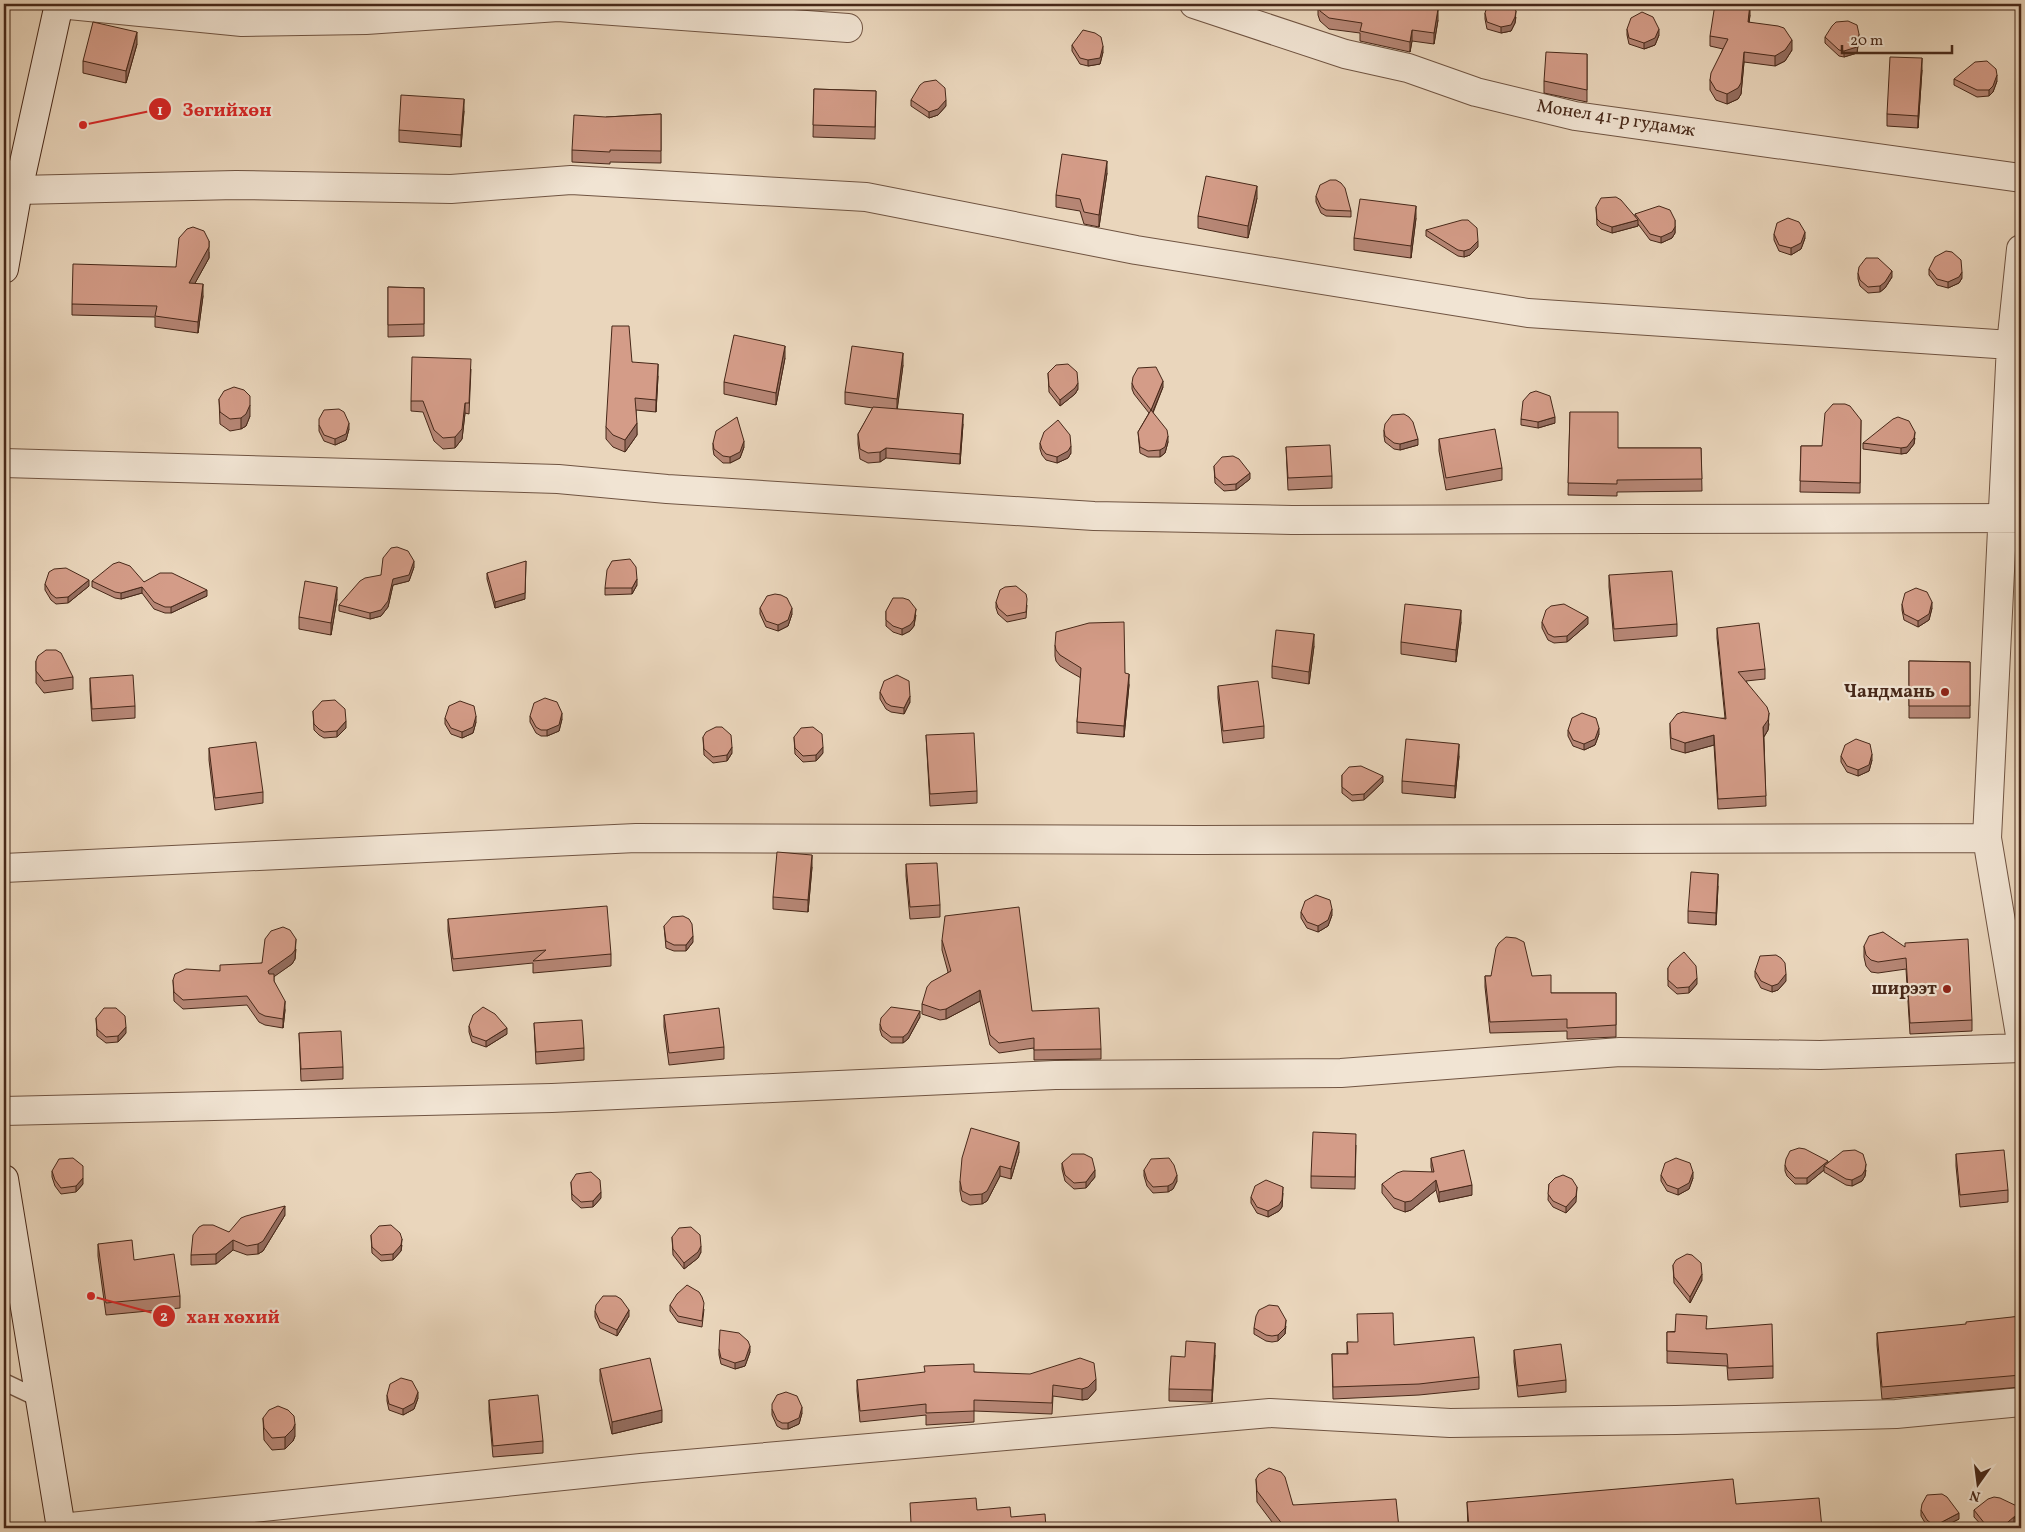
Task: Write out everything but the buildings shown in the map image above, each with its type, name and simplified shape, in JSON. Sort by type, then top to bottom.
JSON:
[{"type":"street","points":[[4,269],[18,190],[15,148],[59,4],[242,22],[366,20],[558,7],[848,28]]},
{"type":"street","name":"Монел 41-р гудамж","points":[[1194,4],[1345,54],[1408,68],[1476,92],[1575,116],[2021,178]]},
{"type":"street","points":[[18,190],[236,184],[452,189],[571,180],[866,197],[1136,250],[1528,313],[2012,345]]},
{"type":"street","points":[[2021,249],[2012,345],[2012,517],[1987,838],[2021,1041]]},
{"type":"street","points":[[4,463],[558,479],[667,489],[1094,516],[1292,520],[2012,517]]},
{"type":"street","points":[[4,868],[636,838],[1239,840],[1987,838]]},
{"type":"street","points":[[4,1111],[552,1098],[1056,1075],[1341,1073],[1620,1052],[1820,1055],[2021,1048]]},
{"type":"street","points":[[4,1179],[61,1528],[641,1468],[1270,1413],[1450,1423],[1676,1420],[1896,1414],[2021,1402]]},
{"type":"lane","points":[[4,1382],[40,1400]]},
{"type":"place","name":"Зөгийхөн","points":[[83,125]]},
{"type":"place","name":"Чандмань","points":[[1945,692]]},
{"type":"place","name":"ширээт","points":[[1947,989]]},
{"type":"place","name":"хан хөхий","points":[[91,1296]]}]
